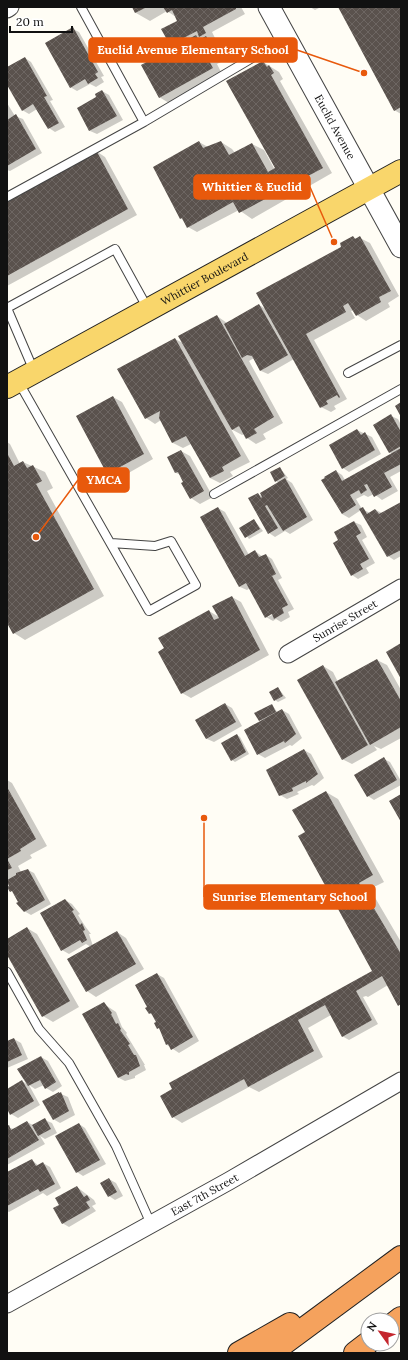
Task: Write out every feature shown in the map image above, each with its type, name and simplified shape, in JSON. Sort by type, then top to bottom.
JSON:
[{"type":"highway","points":[[271,1353],[401,1257]]},
{"type":"highway","points":[[239,1353],[376,1275]]},
{"type":"main road","name":"Whittier Boulevard","points":[[20,380],[401,171]]},
{"type":"street","name":"Euclid Avenue","points":[[269,7],[401,247]]},
{"type":"street","name":"Sunrise Street","points":[[288,654],[401,588]]},
{"type":"street","name":"East 7th Street","points":[[7,1304],[151,1224],[401,1081]]},
{"type":"lane","points":[[81,7],[144,122]]},
{"type":"lane","points":[[7,197],[144,122],[286,38]]},
{"type":"lane","points":[[111,543],[155,546],[171,540],[196,585],[149,610],[111,543],[20,380],[7,308],[115,249],[148,309]]},
{"type":"lane","points":[[348,373],[401,345]]},
{"type":"lane","points":[[214,494],[401,388]]},
{"type":"lane","points":[[7,972],[39,1029],[69,1063],[116,1146],[151,1224]]},
{"type":"building","points":[[132,7],[147,7],[135,13]]},
{"type":"building","points":[[163,7],[236,7],[236,9],[203,27],[206,33],[199,37],[197,31],[170,45],[161,29],[177,21],[172,10],[167,13]]},
{"type":"building","points":[[338,7],[401,7],[401,107],[394,111]]},
{"type":"building","points":[[73,27],[98,72],[95,74],[98,78],[88,84],[85,79],[70,88],[45,43]]},
{"type":"building","points":[[196,35],[199,40],[206,36],[217,54],[208,59],[213,68],[159,98],[141,65]]},
{"type":"building","points":[[25,57],[47,96],[44,97],[59,123],[48,129],[33,104],[22,111],[7,85],[7,67]]},
{"type":"building","points":[[263,61],[267,67],[269,65],[274,73],[271,75],[323,168],[239,213],[233,202],[187,228],[182,218],[180,219],[153,167],[199,141],[203,148],[221,141],[229,155],[252,143],[268,172],[275,168],[226,81]]},
{"type":"building","points":[[102,90],[117,116],[89,131],[77,108],[96,97],[95,94]]},
{"type":"building","points":[[16,114],[36,149],[7,166],[7,120]]},
{"type":"building","points":[[96,150],[128,209],[7,276],[7,199]]},
{"type":"building","points":[[353,236],[355,239],[360,236],[391,291],[379,297],[381,302],[356,316],[348,303],[343,306],[346,312],[306,334],[340,397],[339,398],[337,395],[326,401],[328,404],[320,408],[256,293],[341,247],[340,243]]},
{"type":"building","points":[[259,304],[288,355],[260,371],[252,356],[247,355],[242,358],[224,324]]},
{"type":"building","points":[[217,315],[274,417],[254,429],[257,433],[246,439],[239,426],[232,430],[178,336]]},
{"type":"building","points":[[175,338],[241,456],[222,467],[224,471],[210,478],[186,436],[172,443],[159,418],[160,411],[145,419],[117,369]]},
{"type":"building","points":[[113,396],[144,454],[107,474],[76,416]]},
{"type":"building","points":[[401,402],[401,417],[395,406]]},
{"type":"building","points":[[391,414],[401,432],[401,446],[389,453],[373,425]]},
{"type":"building","points":[[357,429],[361,435],[365,432],[375,450],[342,469],[329,445]]},
{"type":"building","points":[[401,448],[401,464],[384,473],[392,487],[374,497],[367,484],[364,485],[367,490],[361,494],[359,490],[350,495],[356,505],[342,514],[321,480],[336,470],[342,481]]},
{"type":"building","points":[[181,450],[204,491],[190,499],[181,483],[183,482],[178,472],[175,473],[167,457]]},
{"type":"building","points":[[7,453],[14,466],[23,461],[27,468],[33,465],[42,481],[36,484],[94,589],[13,634],[7,623]]},
{"type":"building","points":[[280,467],[285,476],[275,482],[270,472]]},
{"type":"building","points":[[285,478],[307,517],[283,531],[267,505],[265,506],[278,528],[268,534],[248,498],[258,493],[261,498],[260,493]]},
{"type":"building","points":[[401,502],[401,550],[387,557],[359,509],[363,507],[367,514],[375,509],[379,514]]},
{"type":"building","points":[[218,507],[245,556],[255,550],[259,557],[266,554],[276,574],[272,576],[288,605],[282,608],[284,613],[274,619],[272,614],[265,618],[246,583],[239,587],[200,517]]},
{"type":"building","points":[[254,519],[260,529],[245,538],[239,528]]},
{"type":"building","points":[[354,521],[361,533],[356,536],[369,559],[360,564],[363,569],[351,576],[333,543],[338,540],[334,532]]},
{"type":"building","points":[[232,596],[260,650],[181,694],[158,652],[164,648],[158,638],[209,610],[214,620],[219,618],[212,606]]},
{"type":"building","points":[[401,643],[401,679],[386,652]]},
{"type":"building","points":[[377,659],[401,701],[401,727],[370,745],[335,682]]},
{"type":"building","points":[[323,665],[368,745],[342,760],[297,680]]},
{"type":"building","points":[[278,687],[283,696],[274,701],[269,692]]},
{"type":"building","points":[[225,703],[236,722],[206,739],[195,720]]},
{"type":"building","points":[[272,704],[276,712],[259,721],[254,713]]},
{"type":"building","points":[[282,709],[296,734],[285,743],[284,741],[257,755],[244,730]]},
{"type":"building","points":[[237,734],[246,752],[231,761],[221,743]]},
{"type":"building","points":[[304,749],[318,774],[306,783],[306,781],[292,788],[293,791],[279,796],[266,770]]},
{"type":"building","points":[[384,757],[397,780],[367,797],[354,775]]},
{"type":"building","points":[[7,787],[36,839],[20,849],[21,851],[7,859]]},
{"type":"building","points":[[326,791],[373,875],[359,883],[401,954],[401,1004],[398,1006],[382,976],[356,991],[372,1020],[342,1037],[325,1005],[298,1020],[314,1051],[248,1087],[244,1079],[172,1118],[160,1096],[172,1089],[169,1083],[372,971],[298,836],[305,832],[292,810]]},
{"type":"building","points":[[401,794],[401,822],[389,801]]},
{"type":"building","points":[[7,859],[12,868],[7,870]]},
{"type":"building","points":[[28,869],[45,900],[24,912],[16,903],[18,902],[12,891],[10,892],[7,887],[9,886],[7,880],[16,875],[16,873]]},
{"type":"building","points":[[65,899],[74,910],[72,911],[80,925],[82,923],[85,930],[83,931],[87,940],[82,943],[80,940],[61,951],[40,913]]},
{"type":"building","points":[[27,927],[70,1001],[42,1017],[7,955],[7,939]]},
{"type":"building","points":[[117,931],[136,964],[86,992],[67,959]]},
{"type":"building","points":[[157,973],[193,1037],[171,1050],[168,1044],[166,1045],[159,1028],[157,1029],[154,1023],[156,1022],[151,1013],[149,1014],[145,1008],[147,1007],[135,985]]},
{"type":"building","points":[[104,1002],[112,1013],[111,1014],[116,1024],[118,1023],[121,1029],[120,1030],[130,1044],[128,1045],[134,1055],[136,1055],[140,1066],[129,1072],[129,1075],[126,1074],[118,1078],[82,1014]]},
{"type":"building","points":[[14,1038],[22,1055],[7,1062],[7,1041]]},
{"type":"building","points":[[41,1056],[56,1082],[45,1089],[40,1080],[28,1086],[17,1069]]},
{"type":"building","points":[[22,1080],[34,1101],[10,1115],[7,1109],[7,1089]]},
{"type":"building","points":[[61,1092],[69,1111],[53,1120],[42,1101]]},
{"type":"building","points":[[45,1118],[51,1129],[38,1136],[32,1125]]},
{"type":"building","points":[[27,1121],[39,1140],[7,1159],[7,1126],[9,1125],[11,1130]]},
{"type":"building","points":[[79,1123],[100,1160],[76,1173],[55,1136]]},
{"type":"building","points":[[32,1159],[36,1166],[43,1162],[55,1184],[40,1192],[38,1189],[7,1206],[7,1172]]},
{"type":"building","points":[[109,1178],[117,1192],[108,1197],[100,1183]]},
{"type":"building","points":[[77,1186],[84,1197],[87,1195],[90,1200],[86,1202],[90,1208],[62,1224],[53,1208],[59,1205],[55,1198]]},
{"type":"place","name":"Euclid Avenue Elementary School","points":[[364,73]]},
{"type":"place","name":"Whittier & Euclid","points":[[334,242]]},
{"type":"place","name":"YMCA","points":[[36,537]]},
{"type":"place","name":"Sunrise Elementary School","points":[[204,818]]}]
